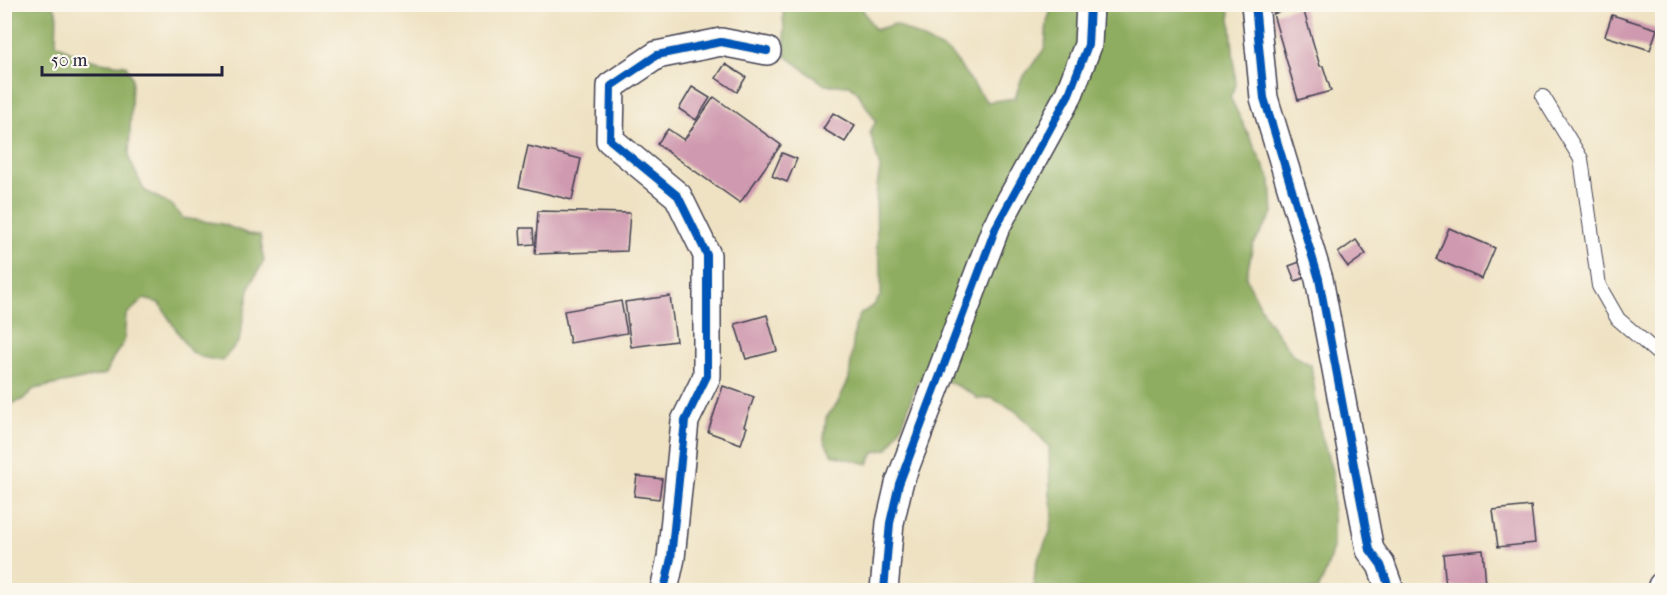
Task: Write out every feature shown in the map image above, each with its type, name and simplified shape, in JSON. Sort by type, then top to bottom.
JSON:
[{"type":"street","points":[[884,591],[890,523],[899,484],[996,227],[1069,93],[1089,45],[1090,4]]},
{"type":"street","points":[[1255,4],[1264,98],[1319,279],[1370,550],[1381,565],[1390,591]]},
{"type":"street","points":[[664,591],[671,558],[685,421],[707,376],[707,255],[678,196],[610,140],[611,86],[657,55],[722,42],[767,51]]},
{"type":"street","points":[[1661,591],[1662,586]]},
{"type":"lane","points":[[1543,97],[1581,159],[1599,286],[1618,319],[1662,357]]},
{"type":"green space","points":[[4,5],[53,5],[57,13],[56,43],[89,59],[126,65],[132,78],[129,158],[144,190],[172,205],[183,218],[222,224],[248,234],[260,235],[264,261],[250,285],[239,341],[222,361],[201,357],[190,351],[159,303],[144,299],[126,315],[124,342],[106,374],[34,389],[22,400],[5,406]]},
{"type":"green space","points":[[785,5],[860,5],[875,30],[895,24],[950,53],[987,102],[1015,98],[1021,80],[1045,48],[1047,21],[1053,5],[1229,5],[1236,85],[1230,97],[1271,181],[1273,213],[1253,245],[1246,278],[1267,319],[1293,355],[1311,365],[1321,434],[1333,474],[1333,547],[1318,590],[1033,590],[1036,564],[1050,532],[1053,513],[1050,496],[1049,447],[1028,422],[1014,410],[992,398],[978,399],[971,393],[933,374],[917,382],[903,423],[888,449],[874,452],[868,464],[832,455],[824,440],[826,418],[838,402],[849,379],[855,327],[860,314],[874,305],[881,295],[876,193],[880,168],[870,132],[876,121],[850,85],[825,85],[786,56],[783,14]]},
{"type":"building","points":[[1302,5],[1320,66],[1323,66],[1331,91],[1298,100],[1273,14]]},
{"type":"building","points":[[1612,15],[1657,29],[1650,50],[1605,36]]},
{"type":"building","points":[[725,64],[746,77],[737,92],[716,78]]},
{"type":"building","points":[[692,87],[710,98],[696,120],[679,109]]},
{"type":"building","points":[[714,97],[781,145],[740,203],[657,144],[668,129],[684,140]]},
{"type":"building","points":[[833,113],[855,126],[845,142],[823,129]]},
{"type":"building","points":[[528,146],[581,159],[572,200],[519,187]]},
{"type":"building","points":[[782,153],[797,159],[787,182],[772,176]]},
{"type":"building","points":[[538,211],[630,213],[627,251],[535,254]]},
{"type":"building","points":[[520,228],[533,228],[534,244],[521,245]]},
{"type":"building","points":[[1449,228],[1495,248],[1482,279],[1436,259]]},
{"type":"building","points":[[1356,240],[1366,254],[1348,267],[1338,253]]},
{"type":"building","points":[[1305,260],[1311,276],[1295,281],[1289,266]]},
{"type":"building","points":[[670,296],[676,341],[631,347],[625,302]]},
{"type":"building","points":[[621,301],[627,333],[570,343],[564,311]]},
{"type":"building","points":[[767,315],[777,351],[746,359],[735,324]]},
{"type":"building","points":[[723,386],[754,397],[744,426],[747,427],[741,444],[708,432]]},
{"type":"building","points":[[637,476],[662,479],[659,499],[634,496]]},
{"type":"building","points":[[1531,506],[1535,543],[1498,547],[1493,510]]},
{"type":"building","points":[[1483,550],[1486,585],[1446,588],[1443,554]]},
{"type":"cycle path","points":[[884,590],[890,523],[899,484],[996,227],[1069,94],[1088,45],[1090,4]]},
{"type":"cycle path","points":[[1255,4],[1264,98],[1319,279],[1370,550],[1381,565],[1390,590]]},
{"type":"cycle path","points":[[664,590],[671,558],[685,421],[707,376],[707,255],[678,196],[610,140],[611,86],[657,55],[721,42],[767,51]]}]
